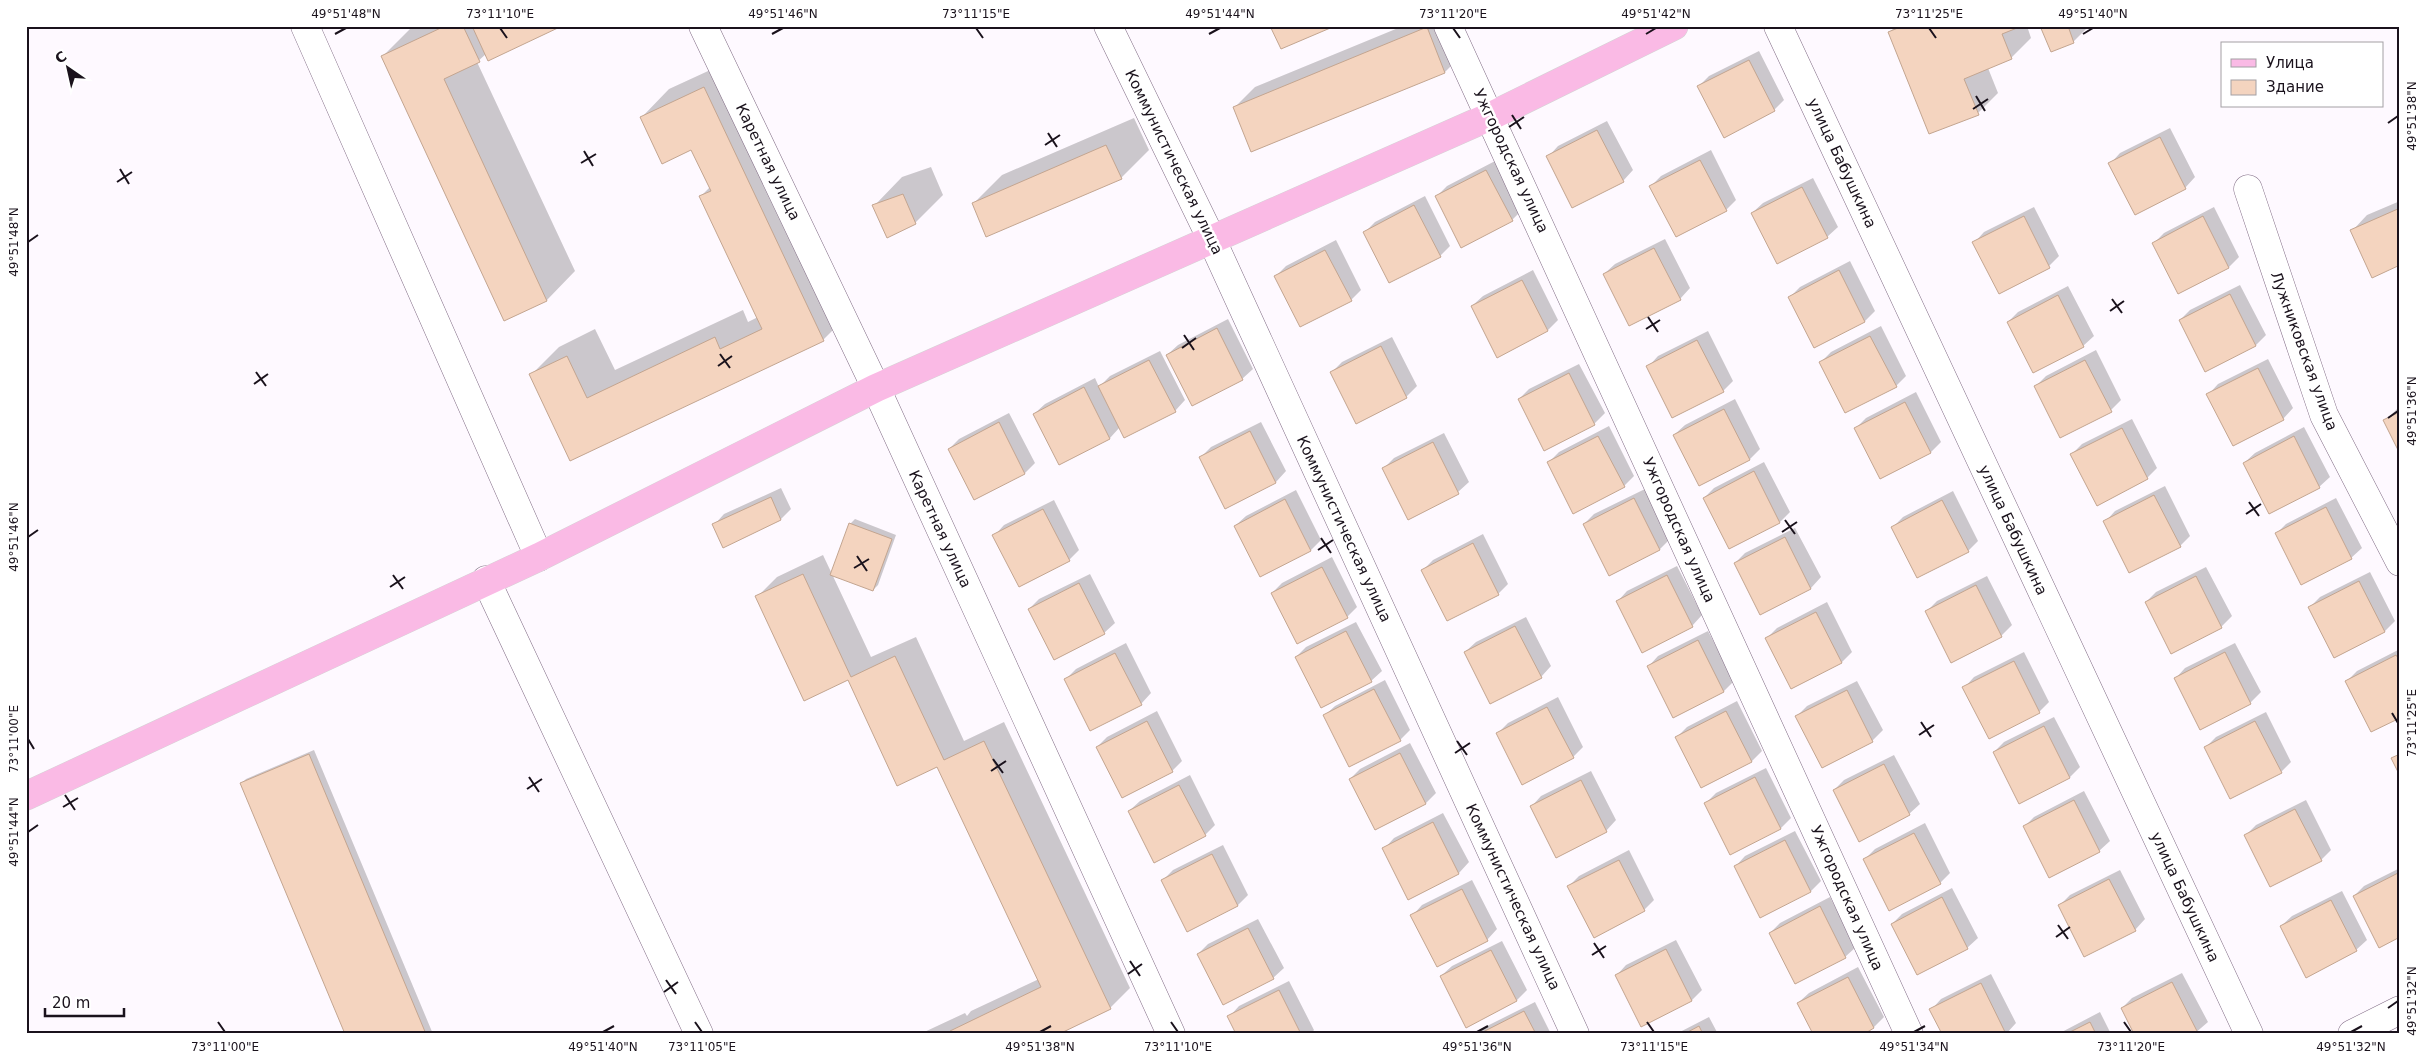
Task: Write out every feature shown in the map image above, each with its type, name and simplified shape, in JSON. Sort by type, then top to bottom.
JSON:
[{"type":"main road","points":[[26,796],[486,580],[539,557],[876,388],[1211,238],[1491,116],[1674,26]]},
{"type":"street","points":[[305,26],[539,557]]},
{"type":"street","name":"Каретная улица","points":[[703,26],[876,388],[1171,1034]]},
{"type":"street","name":"Коммунистическая улица","points":[[1108,26],[1211,238],[1576,1034]]},
{"type":"street","name":"Ужгородская улица","points":[[1448,26],[1491,116],[1908,1034]]},
{"type":"street","name":"улица Бабушкина","points":[[1778,26],[2249,1034]]},
{"type":"street","name":"Лужниковская улица","points":[[2248,189],[2324,415],[2400,562]]},
{"type":"street","points":[[486,580],[699,1034]]},
{"type":"street","points":[[2352,1034],[2400,1010]]},
{"type":"building","points":[[445,26],[463,26],[480,62],[444,79],[547,301],[504,321],[381,56]]},
{"type":"building","points":[[472,26],[562,26],[488,61]]},
{"type":"building","points":[[1270,26],[1335,26],[1281,49]]},
{"type":"building","points":[[1903,26],[2022,26],[2002,34],[2012,59],[1964,79],[1979,115],[1929,134],[1888,32]]},
{"type":"building","points":[[2040,26],[2068,26],[2074,43],[2051,52]]},
{"type":"building","points":[[1427,27],[1445,73],[1251,152],[1233,107]]},
{"type":"building","points":[[1749,60],[1775,111],[1724,138],[1697,86]]},
{"type":"building","points":[[704,87],[824,341],[570,461],[529,374],[567,356],[587,398],[715,337],[720,349],[762,329],[699,196],[711,191],[691,150],[662,164],[640,117]]},
{"type":"building","points":[[1597,130],[1624,182],[1572,208],[1546,156]]},
{"type":"building","points":[[2160,137],[2186,189],[2135,215],[2108,163]]},
{"type":"building","points":[[1106,145],[1122,179],[986,237],[972,203]]},
{"type":"building","points":[[1700,160],[1727,211],[1676,237],[1649,186]]},
{"type":"building","points":[[1486,170],[1513,221],[1461,248],[1435,196]]},
{"type":"building","points":[[1802,187],[1828,238],[1777,264],[1751,213]]},
{"type":"building","points":[[903,194],[916,224],[887,238],[872,205]]},
{"type":"building","points":[[1414,205],[1441,257],[1389,283],[1363,232]]},
{"type":"building","points":[[2400,208],[2400,265],[2372,278],[2350,230]]},
{"type":"building","points":[[2024,216],[2050,268],[1999,294],[1972,242]]},
{"type":"building","points":[[2203,216],[2229,268],[2178,294],[2152,243]]},
{"type":"building","points":[[1654,248],[1681,300],[1629,326],[1603,274]]},
{"type":"building","points":[[1325,250],[1352,301],[1300,327],[1274,276]]},
{"type":"building","points":[[1839,270],[1865,322],[1814,348],[1788,297]]},
{"type":"building","points":[[1522,280],[1548,331],[1497,358],[1471,306]]},
{"type":"building","points":[[2230,294],[2256,346],[2205,372],[2179,320]]},
{"type":"building","points":[[2058,295],[2084,347],[2033,373],[2007,322]]},
{"type":"building","points":[[1217,328],[1243,380],[1192,406],[1166,355]]},
{"type":"building","points":[[1870,336],[1897,387],[1845,413],[1819,362]]},
{"type":"building","points":[[1697,340],[1724,392],[1672,418],[1646,366]]},
{"type":"building","points":[[1381,346],[1407,398],[1356,424],[1330,372]]},
{"type":"building","points":[[1149,360],[1176,412],[1124,438],[1098,386]]},
{"type":"building","points":[[2085,360],[2112,412],[2060,438],[2034,386]]},
{"type":"building","points":[[2258,368],[2284,420],[2233,446],[2206,394]]},
{"type":"building","points":[[1569,373],[1595,425],[1544,451],[1518,399]]},
{"type":"building","points":[[1084,387],[1110,439],[1059,465],[1033,414]]},
{"type":"building","points":[[1905,402],[1931,453],[1880,479],[1854,428]]},
{"type":"building","points":[[1724,409],[1750,460],[1699,486],[1673,435]]},
{"type":"building","points":[[2400,412],[2400,454],[2383,420]]},
{"type":"building","points":[[999,422],[1025,474],[974,500],[948,449]]},
{"type":"building","points":[[2122,428],[2148,479],[2097,506],[2070,454]]},
{"type":"building","points":[[1250,431],[1276,483],[1225,509],[1199,457]]},
{"type":"building","points":[[1598,436],[1625,487],[1573,514],[1547,462]]},
{"type":"building","points":[[2294,436],[2320,488],[2269,514],[2243,463]]},
{"type":"building","points":[[1433,442],[1459,494],[1408,520],[1382,468]]},
{"type":"building","points":[[1754,471],[1780,523],[1729,549],[1703,498]]},
{"type":"building","points":[[2154,495],[2181,547],[2129,573],[2103,521]]},
{"type":"building","points":[[771,497],[781,520],[723,548],[712,524]]},
{"type":"building","points":[[1634,498],[1660,550],[1609,576],[1583,524]]},
{"type":"building","points":[[1285,499],[1311,551],[1260,577],[1234,526]]},
{"type":"building","points":[[1942,500],[1969,552],[1917,578],[1891,527]]},
{"type":"building","points":[[2326,507],[2352,559],[2301,585],[2275,533]]},
{"type":"building","points":[[1043,509],[1070,561],[1019,587],[992,535]]},
{"type":"building","points":[[849,523],[892,539],[873,591],[830,575]]},
{"type":"building","points":[[1785,537],[1811,589],[1760,615],[1734,563]]},
{"type":"building","points":[[1473,543],[1499,595],[1447,621],[1421,570]]},
{"type":"building","points":[[1322,567],[1348,618],[1297,644],[1271,593]]},
{"type":"building","points":[[803,574],[851,677],[895,656],[944,760],[984,741],[1111,1009],[1059,1034],[951,1034],[950,1031],[1041,987],[937,767],[897,786],[848,680],[804,701],[755,596]]},
{"type":"building","points":[[1667,575],[1693,627],[1642,653],[1616,601]]},
{"type":"building","points":[[2196,576],[2222,628],[2171,654],[2145,602]]},
{"type":"building","points":[[2359,581],[2385,632],[2334,658],[2308,607]]},
{"type":"building","points":[[1079,583],[1105,634],[1054,660],[1028,609]]},
{"type":"building","points":[[1976,585],[2002,637],[1951,663],[1925,611]]},
{"type":"building","points":[[1816,612],[1842,663],[1791,689],[1765,638]]},
{"type":"building","points":[[1515,626],[1542,678],[1490,704],[1464,652]]},
{"type":"building","points":[[1346,631],[1372,682],[1321,708],[1295,657]]},
{"type":"building","points":[[1698,640],[1724,692],[1673,718],[1647,666]]},
{"type":"building","points":[[2225,652],[2251,704],[2200,730],[2174,678]]},
{"type":"building","points":[[1115,653],[1142,705],[1090,731],[1064,679]]},
{"type":"building","points":[[2396,655],[2400,661],[2400,718],[2371,732],[2345,681]]},
{"type":"building","points":[[2014,661],[2040,713],[1989,739],[1962,687]]},
{"type":"building","points":[[1374,689],[1401,741],[1349,767],[1323,715]]},
{"type":"building","points":[[1847,690],[1873,742],[1822,768],[1795,716]]},
{"type":"building","points":[[1547,707],[1574,758],[1522,785],[1496,733]]},
{"type":"building","points":[[1726,711],[1752,762],[1701,788],[1675,737]]},
{"type":"building","points":[[1147,721],[1173,772],[1122,798],[1096,747]]},
{"type":"building","points":[[2255,721],[2282,773],[2230,799],[2204,747]]},
{"type":"building","points":[[2044,726],[2070,778],[2019,804],[1993,752]]},
{"type":"building","points":[[1400,753],[1426,804],[1375,830],[1349,779]]},
{"type":"building","points":[[309,754],[426,1034],[345,1034],[240,783]]},
{"type":"building","points":[[2400,754],[2400,776],[2391,758]]},
{"type":"building","points":[[1884,764],[1910,815],[1859,842],[1833,790]]},
{"type":"building","points":[[1755,777],[1781,829],[1730,855],[1704,803]]},
{"type":"building","points":[[1581,780],[1607,832],[1556,858],[1530,806]]},
{"type":"building","points":[[1179,785],[1206,836],[1154,863],[1128,811]]},
{"type":"building","points":[[2074,800],[2100,852],[2049,878],[2023,826]]},
{"type":"building","points":[[2295,809],[2322,861],[2270,887],[2244,835]]},
{"type":"building","points":[[1433,822],[1459,874],[1408,900],[1382,848]]},
{"type":"building","points":[[1914,833],[1941,884],[1889,911],[1863,859]]},
{"type":"building","points":[[1785,840],[1811,892],[1760,918],[1734,866]]},
{"type":"building","points":[[1212,854],[1238,906],[1187,932],[1161,880]]},
{"type":"building","points":[[1619,860],[1645,911],[1594,938],[1567,886]]},
{"type":"building","points":[[2400,872],[2400,937],[2379,948],[2353,896]]},
{"type":"building","points":[[2109,879],[2136,931],[2084,957],[2058,905]]},
{"type":"building","points":[[1462,889],[1488,941],[1437,967],[1410,915]]},
{"type":"building","points":[[1942,897],[1968,949],[1917,975],[1891,924]]},
{"type":"building","points":[[2331,900],[2357,951],[2306,978],[2280,926]]},
{"type":"building","points":[[1820,906],[1846,958],[1795,984],[1769,933]]},
{"type":"building","points":[[1248,928],[1274,979],[1223,1005],[1197,954]]},
{"type":"building","points":[[1666,949],[1692,1001],[1641,1027],[1615,975]]},
{"type":"building","points":[[1491,950],[1517,1001],[1466,1028],[1440,976]]},
{"type":"building","points":[[1848,977],[1874,1028],[1864,1034],[1813,1034],[1797,1003]]},
{"type":"building","points":[[2172,982],[2198,1033],[2134,1034],[2121,1008]]},
{"type":"building","points":[[1981,983],[2006,1034],[1942,1034],[1929,1009]]},
{"type":"building","points":[[1279,990],[1301,1034],[1236,1034],[1227,1016]]},
{"type":"building","points":[[1524,1011],[1536,1034],[1479,1034]]},
{"type":"building","points":[[2090,1022],[2096,1034],[2066,1034]]},
{"type":"building","points":[[1699,1026],[1703,1034],[1684,1034]]}]
